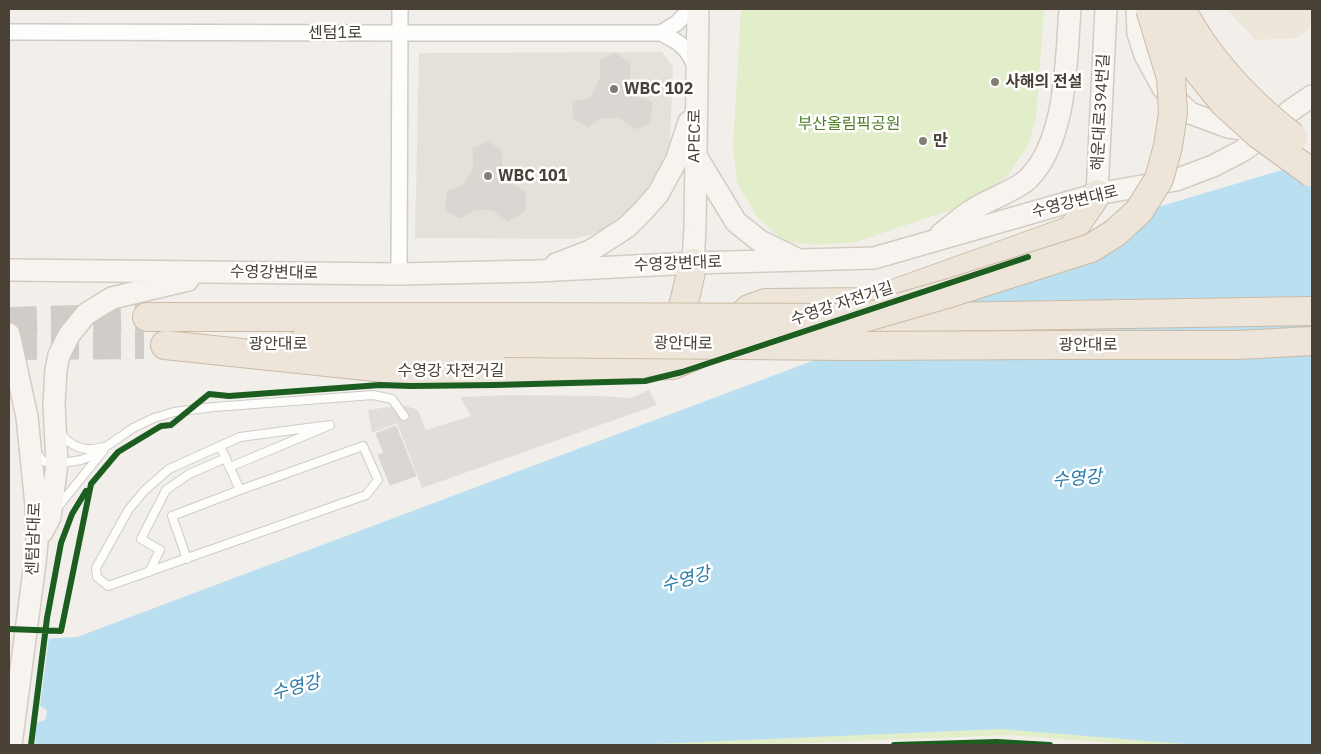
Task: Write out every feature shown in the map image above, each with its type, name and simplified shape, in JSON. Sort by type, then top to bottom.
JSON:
[{"type":"highway","points":[[863,318],[950,293],[1091,248],[1115,233],[1138,211],[1159,179],[1168,146],[1173,113],[1171,78],[1150,9]]},
{"type":"highway","points":[[1156,9],[1187,57],[1224,103],[1258,134],[1312,172]]},
{"type":"highway","points":[[1181,9],[1204,46],[1234,83],[1271,120],[1312,151]]},
{"type":"highway","points":[[644,366],[673,365],[701,353],[749,310],[766,303],[871,302],[1072,230],[1097,194]]},
{"type":"highway","points":[[644,366],[661,352],[674,332],[684,303],[692,263]]},
{"type":"highway","name":"광안대로","points":[[644,366],[413,371],[155,345],[502,330],[863,318],[1312,312]]},
{"type":"highway","name":"광안대로","points":[[147,317],[871,346],[1238,345],[1312,341]]},
{"type":"main road","name":"APEC로","points":[[692,263],[695,227],[698,9]]},
{"type":"main road","points":[[929,242],[974,209],[1027,180],[1039,165],[1050,146],[1059,113],[1064,84],[1070,9]]},
{"type":"main road","name":"해운대로394번길","points":[[1097,194],[1106,16],[1101,9]]},
{"type":"main road","points":[[1137,9],[1138,33],[1145,55],[1163,88],[1190,113],[1228,127],[1268,133]]},
{"type":"main road","name":"수영강변대로","points":[[9,270],[399,274],[538,272],[692,263],[874,258],[1097,194],[1176,180],[1213,166],[1242,151],[1268,133],[1290,111],[1312,96]]},
{"type":"main road","points":[[538,272],[590,251],[627,228],[653,200],[676,161],[696,100]]},
{"type":"main road","points":[[1290,111],[1312,104]]},
{"type":"main road","points":[[695,154],[736,222],[760,241],[799,261]]},
{"type":"main road","points":[[37,543],[50,517],[56,464],[54,404],[56,370],[59,355],[69,335],[86,314],[112,298],[221,272]]},
{"type":"main road","name":"센텀남대로","points":[[9,334],[27,417],[36,505],[37,543],[10,745]]},
{"type":"street","points":[[399,274],[400,9]]},
{"type":"street","points":[[690,9],[677,23],[661,33],[676,41],[689,53],[697,70]]},
{"type":"street","name":"센텀1로","points":[[9,32],[661,33]]},
{"type":"lane","points":[[30,441],[35,452],[44,461],[56,464],[81,460],[94,455],[133,428],[154,418],[174,412],[214,407],[373,395],[392,400],[404,416]]},
{"type":"lane","points":[[187,559],[172,516],[363,446],[378,480],[366,495],[187,559],[108,586],[97,577],[96,568],[129,509],[145,490],[169,469],[240,437],[330,424],[230,467]]},
{"type":"lane","points":[[55,425],[63,436],[74,445],[88,450],[108,446]]},
{"type":"lane","points":[[50,517],[108,446]]},
{"type":"lane","points":[[220,446],[240,490]]},
{"type":"lane","points":[[149,572],[160,550],[141,539],[166,490],[189,474],[226,458]]},
{"type":"shaded area","points":[[1226,9],[1312,9],[1312,27],[1296,38],[1256,40]]},
{"type":"shaded area","points":[[662,52],[673,67],[670,142],[662,163],[636,206],[623,218],[590,235],[573,239],[415,238],[419,53]]},
{"type":"shaded area","points":[[649,390],[657,405],[422,488],[397,423],[372,433],[368,410],[403,405],[418,410],[426,430],[471,416],[460,397],[509,395],[631,398]]},
{"type":"green space","name":"부산올림픽공원","points":[[741,9],[1044,9],[1036,119],[1028,146],[1008,175],[978,201],[856,242],[817,245],[784,241],[758,218],[737,183],[733,145]]},
{"type":"green space","points":[[766,720],[1312,734],[1312,745],[1132,745],[1010,735],[755,745],[495,745]]},
{"type":"water","name":"수영강","points":[[1312,161],[1312,745],[1197,745],[1001,729],[630,745],[9,745],[9,641],[77,637],[1116,247],[1128,216]]},
{"type":"pier","points":[[49,637],[40,706],[47,711],[46,718],[43,721],[37,722],[35,745],[9,745],[9,638]]},
{"type":"building","name":"WBC 102","points":[[616,54],[630,64],[629,81],[638,97],[652,102],[650,122],[636,129],[619,117],[600,118],[588,127],[573,118],[573,102],[590,99],[601,77],[600,60]]},
{"type":"building","name":"WBC 101","points":[[488,142],[501,150],[502,169],[512,184],[525,192],[525,211],[508,221],[493,210],[475,209],[460,218],[445,210],[448,191],[463,186],[474,168],[473,149]]},
{"type":"building","points":[[396,426],[416,476],[390,485],[378,455],[384,453],[376,434]]},
{"type":"tunnel","points":[[9,321],[147,317]]},
{"type":"tunnel","points":[[9,346],[144,345]]},
{"type":"cycle path","name":"수영강 자전거길","points":[[9,629],[61,631],[91,484],[118,452],[161,426],[171,425],[209,394],[229,396],[380,385],[495,385],[645,381],[682,372],[1028,257]]},
{"type":"cycle path","points":[[31,745],[47,618],[61,543],[72,514],[86,491]]},
{"type":"cycle path","points":[[894,745],[997,742],[1050,745]]},
{"type":"place","name":"사해의 전설","points":[[995,82]]},
{"type":"place","name":"WBC 102","points":[[614,89]]},
{"type":"place","name":"만","points":[[923,141]]},
{"type":"place","name":"WBC 101","points":[[488,176]]}]
